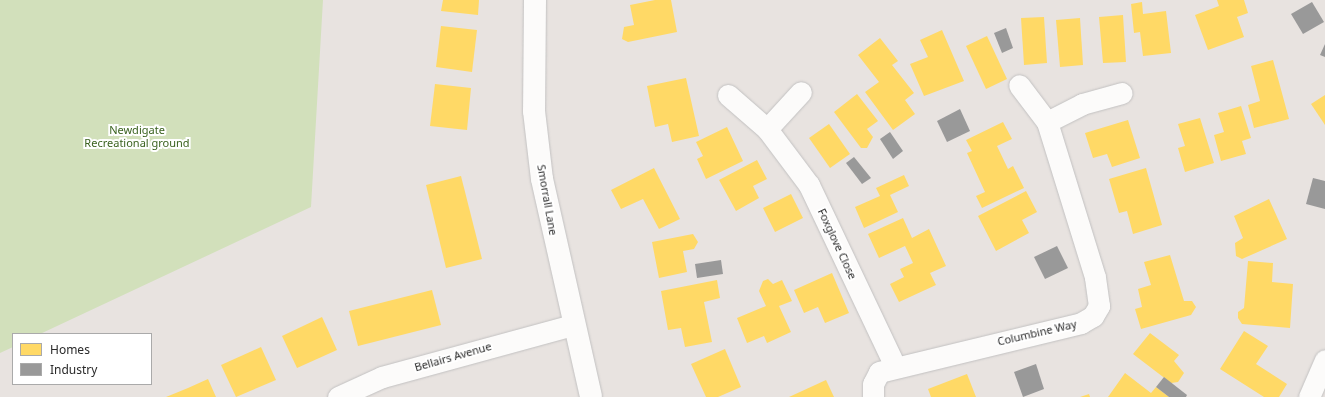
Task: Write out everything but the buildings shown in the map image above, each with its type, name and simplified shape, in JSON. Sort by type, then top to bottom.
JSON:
[{"type":"street","name":"Smorrall Lane","points":[[535,0],[535,119],[542,180],[572,325],[591,397]]},
{"type":"street","name":"Columbine Way","points":[[873,397],[873,384],[879,372],[895,366],[1081,323],[1093,316],[1100,298],[1095,277],[1047,122],[1019,85]]},
{"type":"street","points":[[767,129],[801,92]]},
{"type":"street","points":[[1047,122],[1082,104],[1122,93]]},
{"type":"street","name":"Foxglove Close","points":[[728,95],[767,129],[809,185],[895,366]]},
{"type":"street","name":"Bellairs Avenue","points":[[338,397],[382,377],[572,325]]},
{"type":"street","points":[[1309,397],[1325,360]]},
{"type":"green space","name":"Newdigate Recreational ground","points":[[0,0],[323,0],[311,207],[42,333],[12,333],[12,347],[0,353]]}]
